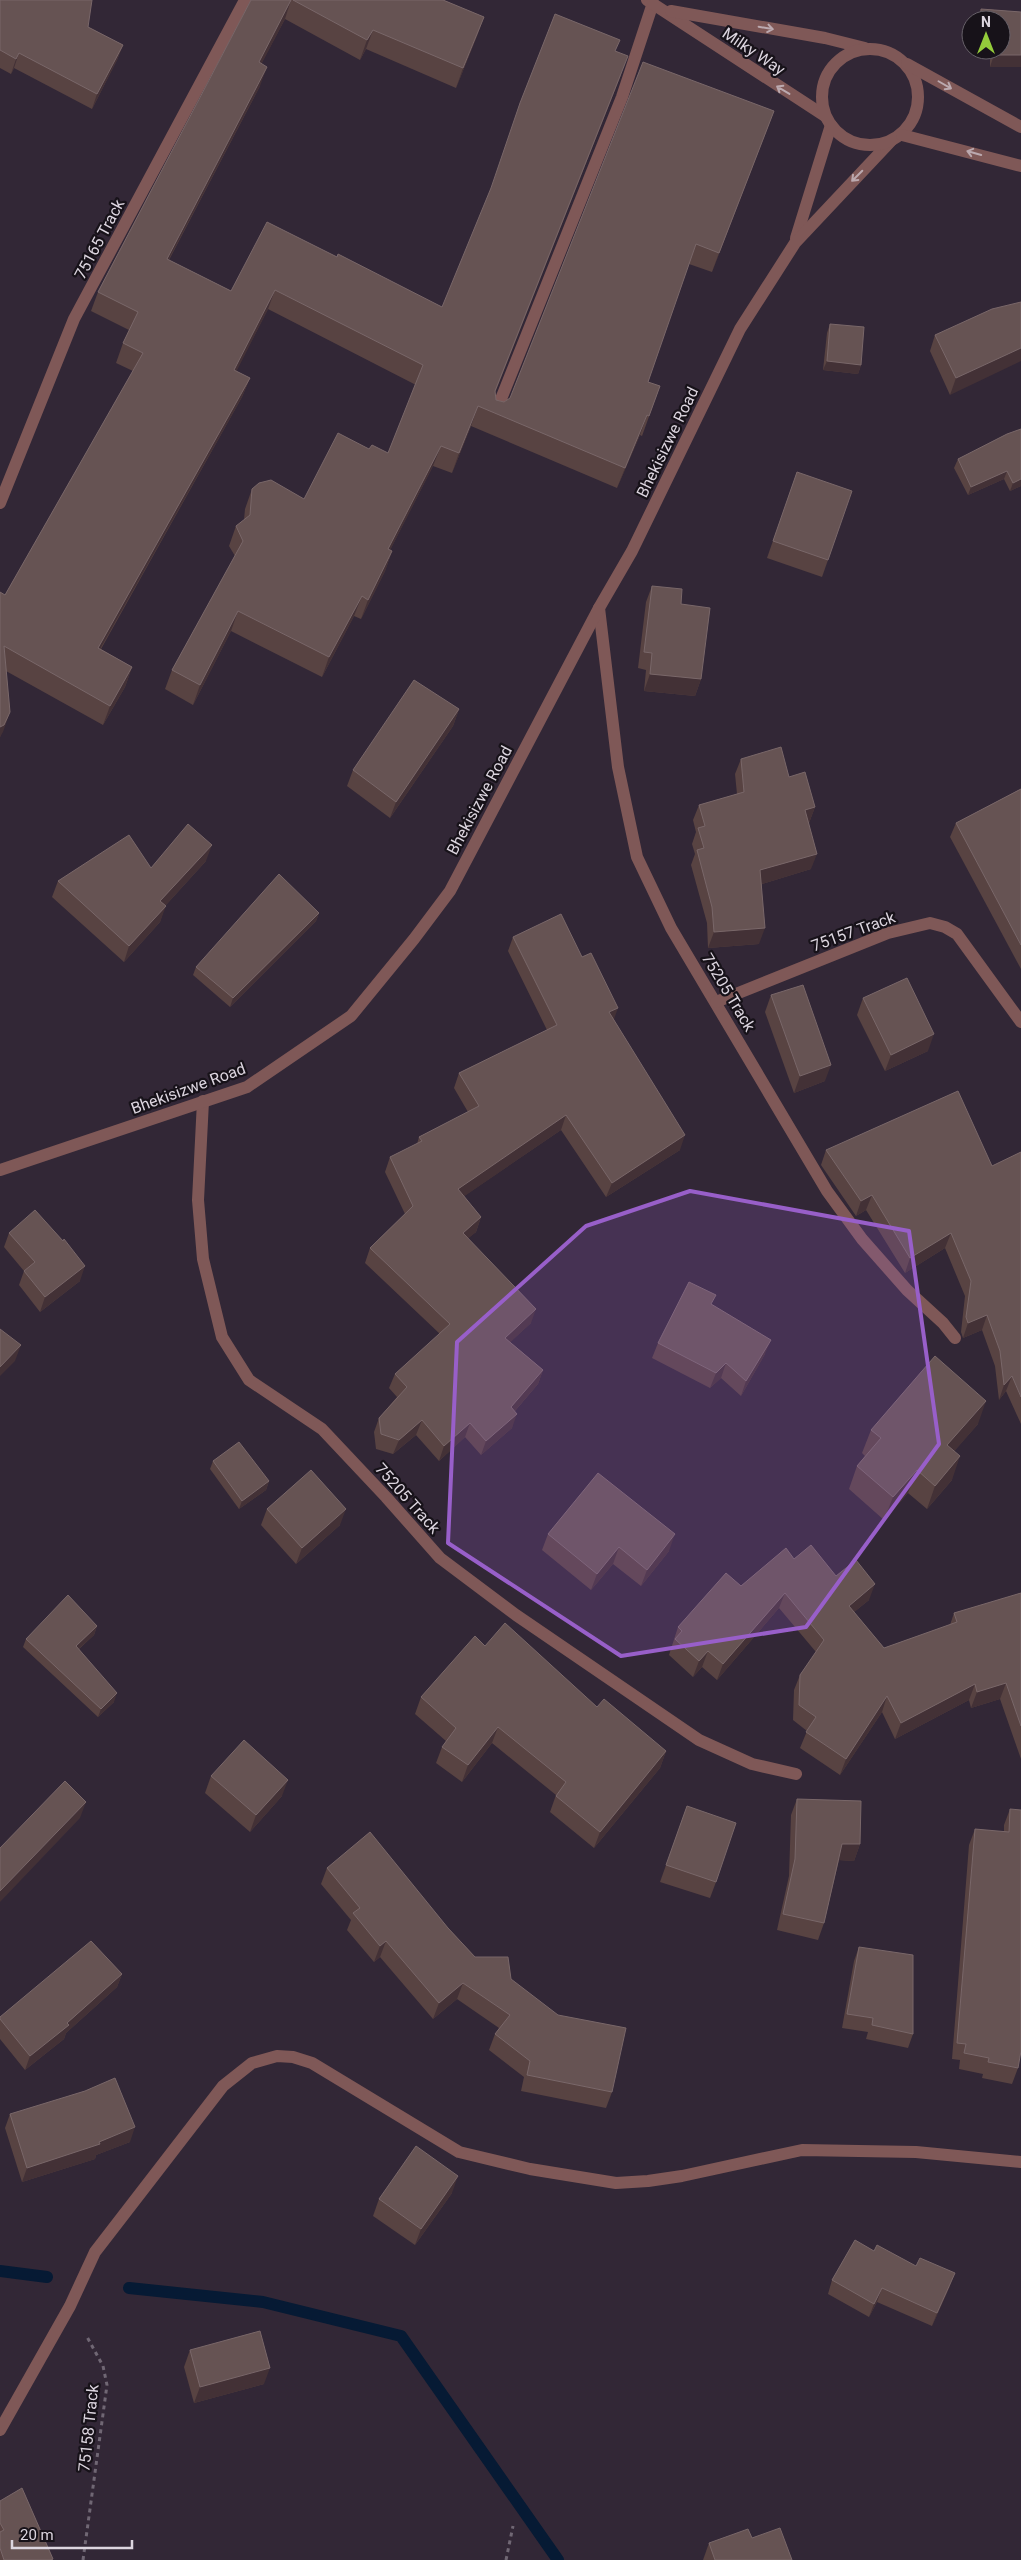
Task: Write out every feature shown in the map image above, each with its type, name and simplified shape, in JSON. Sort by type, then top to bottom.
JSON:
[{"type":"street","name":"75165 Track","points":[[0,503],[74,320],[245,0]]},
{"type":"street","name":"Milky Way","points":[[650,2],[666,10],[828,120]]},
{"type":"street","points":[[495,414],[622,97],[650,2]]},
{"type":"street","name":"Milky Way","points":[[666,10],[825,38],[868,48]]},
{"type":"street","points":[[903,61],[913,74],[919,90],[919,107],[913,122],[897,138],[873,146],[854,143],[838,134],[828,120],[821,100],[824,81],[834,65],[849,53],[868,48],[887,51],[1021,127]]},
{"type":"street","name":"Bhekisizwe Road","points":[[795,243],[828,120]]},
{"type":"street","points":[[897,138],[1021,166]]},
{"type":"street","name":"Bhekisizwe Road","points":[[0,1170],[247,1087],[350,1016],[414,939],[450,891],[599,608],[632,551],[740,329],[795,243],[897,138]]},
{"type":"street","name":"75205 Track","points":[[599,608],[618,767],[637,857],[671,928],[827,1191],[862,1239],[907,1290],[944,1323],[955,1338]]},
{"type":"street","name":"75157 Track","points":[[716,1002],[888,933],[930,923],[945,927],[957,934],[1021,1022]]},
{"type":"street","name":"75205 Track","points":[[204,1101],[198,1200],[204,1259],[222,1337],[249,1380],[322,1429],[440,1558],[516,1616],[698,1740],[752,1764],[796,1774]]},
{"type":"street","points":[[0,2430],[23,2393],[70,2306],[95,2252],[223,2086],[252,2062],[277,2056],[293,2056],[312,2063],[459,2152],[530,2170],[616,2183],[648,2182],[682,2176],[802,2150],[916,2152],[1021,2162]]},
{"type":"path","name":"75158 Track","points":[[70,2306],[103,2366],[107,2385],[84,2560]]},
{"type":"path","points":[[506,2560],[513,2526]]},
{"type":"highlighted area","points":[[690,1191],[909,1231],[939,1444],[806,1627],[621,1656],[448,1543],[457,1342],[586,1226]]},
{"type":"building","points":[[0,0],[92,0],[88,27],[123,45],[97,94],[19,53],[16,59],[0,50]]},
{"type":"building","points":[[251,0],[291,0],[259,62],[267,67],[167,259],[231,291],[267,222],[337,257],[338,254],[442,307],[491,188],[520,103],[555,14],[620,40],[615,51],[628,56],[495,391],[496,400],[504,402],[510,398],[643,62],[774,111],[719,253],[696,244],[648,382],[660,386],[649,416],[647,415],[625,468],[478,406],[459,453],[441,446],[388,549],[392,551],[368,600],[362,596],[329,657],[238,611],[200,685],[172,670],[243,541],[236,526],[250,515],[252,489],[259,483],[271,480],[304,499],[338,433],[369,449],[372,445],[388,453],[423,365],[275,290],[234,370],[250,378],[98,648],[132,667],[110,706],[4,646],[10,712],[4,725],[0,727],[0,592],[5,595],[143,353],[123,343],[138,312],[98,292]]},
{"type":"building","points":[[293,0],[443,0],[484,17],[463,68],[373,30],[367,40]]},
{"type":"building","points":[[1011,11],[1021,12],[1021,55],[1011,55]]},
{"type":"building","points":[[1021,302],[1021,348],[956,378],[935,335],[992,309]]},
{"type":"building","points":[[830,324],[864,327],[861,365],[827,361]]},
{"type":"building","points":[[1021,429],[1021,479],[1013,483],[1007,471],[971,487],[958,459],[1007,434]]},
{"type":"building","points":[[797,472],[852,491],[828,560],[773,541]]},
{"type":"building","points":[[652,586],[682,589],[681,604],[710,608],[701,679],[650,674],[652,653],[644,652]]},
{"type":"building","points":[[414,680],[459,709],[396,802],[353,770]]},
{"type":"building","points":[[781,747],[789,777],[805,772],[815,807],[805,810],[817,854],[760,870],[765,928],[714,932],[712,907],[697,850],[704,848],[698,828],[705,826],[699,805],[744,792],[741,759]]},
{"type":"building","points":[[1021,789],[1021,945],[956,823]]},
{"type":"building","points":[[188,824],[212,845],[160,901],[166,906],[129,946],[58,881],[129,835],[151,868]]},
{"type":"building","points":[[279,874],[319,913],[233,998],[196,967]]},
{"type":"building","points":[[561,914],[582,957],[591,953],[618,1008],[609,1012],[685,1135],[612,1183],[566,1115],[458,1189],[481,1217],[463,1233],[536,1309],[505,1338],[543,1370],[511,1407],[517,1414],[486,1441],[470,1423],[444,1446],[422,1420],[399,1440],[381,1434],[379,1418],[407,1387],[395,1374],[450,1324],[370,1248],[413,1206],[390,1157],[422,1141],[419,1137],[479,1106],[459,1073],[557,1025],[513,937]]},
{"type":"building","points":[[907,978],[934,1034],[891,1055],[863,998]]},
{"type":"building","points":[[803,985],[831,1065],[800,1076],[771,995]]},
{"type":"building","points":[[958,1091],[992,1166],[1021,1152],[1021,1397],[1012,1376],[1004,1385],[1000,1351],[987,1315],[968,1323],[966,1317],[971,1281],[951,1233],[910,1258],[872,1195],[861,1201],[826,1150]]},
{"type":"building","points":[[35,1210],[63,1241],[64,1239],[85,1266],[45,1297],[24,1271],[35,1262],[9,1233]]},
{"type":"building","points":[[689,1282],[716,1295],[711,1304],[771,1340],[746,1381],[726,1363],[716,1373],[658,1343]]},
{"type":"building","points":[[0,1329],[21,1345],[0,1367]]},
{"type":"building","points":[[935,1356],[986,1401],[947,1445],[960,1456],[935,1486],[917,1470],[893,1497],[857,1466],[881,1438],[871,1430]]},
{"type":"building","points":[[239,1442],[269,1481],[242,1501],[213,1461]]},
{"type":"building","points":[[311,1470],[346,1509],[302,1548],[267,1509]]},
{"type":"building","points":[[598,1473],[675,1534],[647,1570],[619,1547],[597,1574],[548,1534]]},
{"type":"building","points":[[811,1545],[836,1576],[856,1560],[875,1584],[849,1606],[884,1648],[957,1622],[954,1613],[1021,1593],[1021,1726],[1006,1683],[977,1692],[975,1684],[901,1723],[887,1696],[846,1759],[806,1732],[816,1717],[799,1705],[800,1675],[824,1640],[785,1593],[723,1664],[708,1651],[699,1661],[675,1639],[682,1631],[678,1627],[726,1573],[741,1586],[786,1548],[794,1559]]},
{"type":"building","points":[[68,1595],[97,1626],[76,1646],[117,1693],[101,1709],[26,1639]]},
{"type":"building","points":[[505,1623],[597,1707],[604,1699],[666,1751],[600,1832],[556,1796],[566,1782],[498,1727],[468,1765],[442,1747],[456,1728],[421,1697],[475,1636],[485,1646]]},
{"type":"building","points":[[244,1740],[288,1780],[256,1815],[211,1776]]},
{"type":"building","points":[[65,1781],[86,1802],[0,1891],[0,1848]]},
{"type":"building","points":[[797,1799],[861,1801],[860,1844],[842,1844],[824,1923],[783,1914],[795,1859]]},
{"type":"building","points":[[687,1806],[736,1823],[716,1882],[666,1865]]},
{"type":"building","points":[[1010,1809],[1021,1810],[1021,2051],[1018,2068],[988,2062],[989,2058],[964,2053],[966,2044],[957,2043],[975,1829],[1009,1832]]},
{"type":"building","points":[[370,1832],[448,1928],[475,1957],[508,1957],[511,1979],[558,2015],[626,2028],[612,2092],[527,2075],[530,2061],[495,2034],[510,2015],[463,1983],[439,2003],[386,1941],[380,1946],[353,1913],[360,1908],[327,1868]]},
{"type":"building","points":[[91,1941],[122,1974],[67,2023],[69,2025],[30,2056],[0,2017]]},
{"type":"building","points":[[859,1947],[913,1955],[913,2034],[872,2025],[873,2018],[847,2014]]},
{"type":"building","points":[[115,2078],[135,2127],[99,2142],[100,2144],[27,2168],[10,2114],[85,2091]]},
{"type":"building","points":[[416,2146],[458,2176],[421,2229],[379,2199]]},
{"type":"building","points":[[855,2240],[874,2251],[877,2245],[916,2266],[920,2258],[955,2273],[937,2313],[882,2288],[874,2304],[832,2280]]},
{"type":"building","points":[[260,2331],[270,2368],[200,2387],[190,2350]]},
{"type":"building","points":[[22,2488],[53,2559],[51,2560],[4,2560],[0,2548],[0,2532],[4,2530],[0,2523],[0,2501]]},
{"type":"building","points":[[780,2528],[792,2560],[715,2560],[709,2543],[748,2529],[752,2538]]},
{"type":"waterway","points":[[0,2271],[47,2277]]},
{"type":"waterway","points":[[129,2288],[263,2302],[401,2336],[558,2560]]}]
